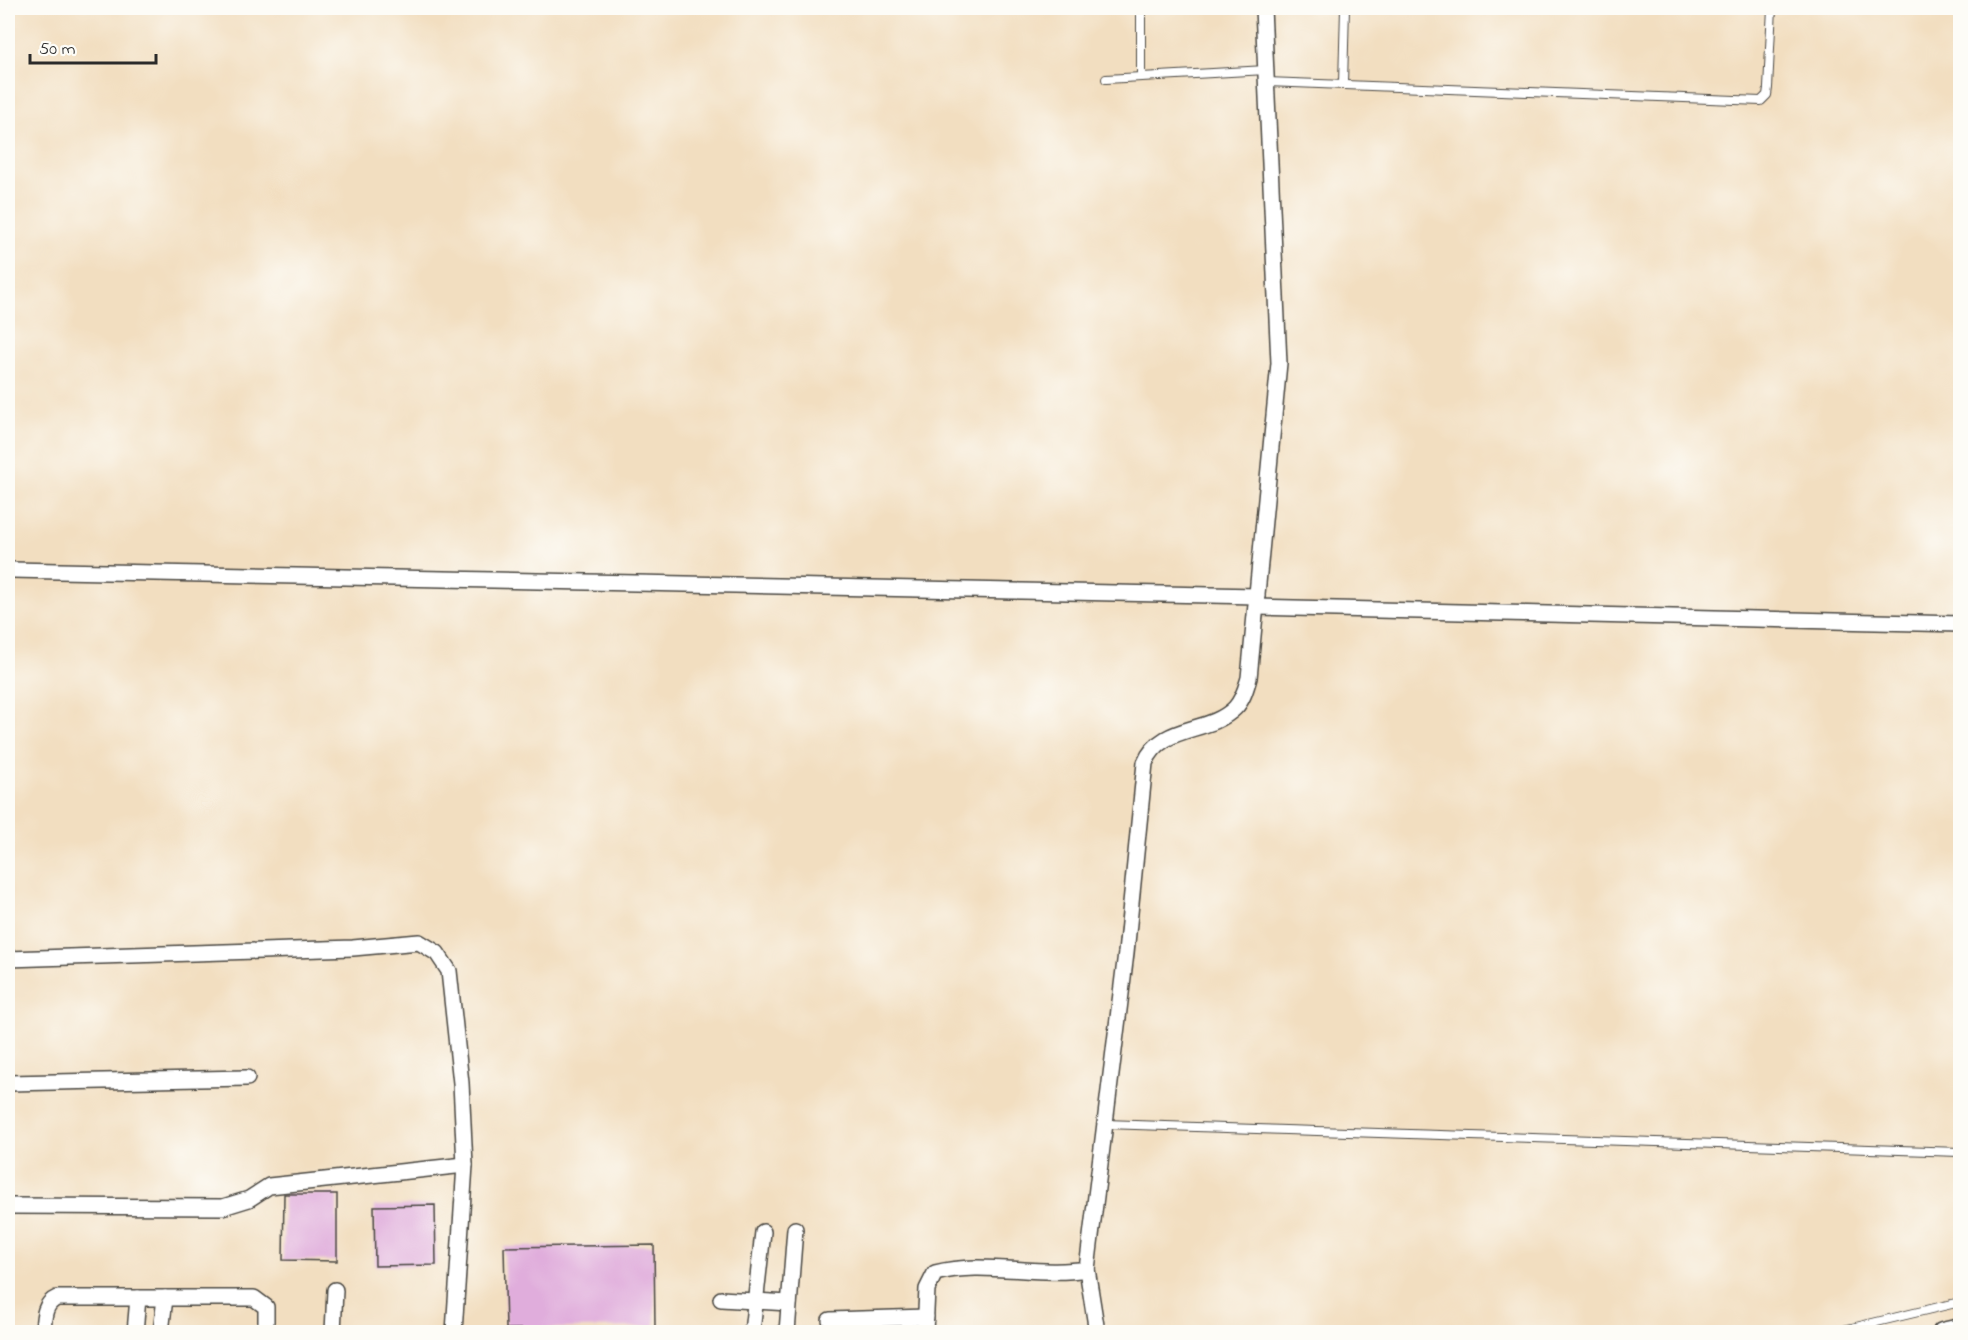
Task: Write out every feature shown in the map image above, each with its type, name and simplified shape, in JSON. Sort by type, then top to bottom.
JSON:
[{"type":"street","points":[[1097,1332],[1087,1269],[1145,764],[1156,745],[1167,737],[1220,719],[1237,706],[1249,678],[1279,356],[1263,8]]},
{"type":"street","points":[[11,570],[1257,601],[1960,624]]},
{"type":"street","points":[[8,959],[353,948],[419,942],[437,953],[448,971],[460,1072],[465,1165],[454,1332]]},
{"type":"street","points":[[8,1083],[247,1078]]},
{"type":"street","points":[[8,1206],[223,1207],[249,1199],[269,1186],[465,1165]]},
{"type":"street","points":[[787,1332],[795,1229]]},
{"type":"street","points":[[752,1332],[763,1232]]},
{"type":"street","points":[[830,1320],[925,1325],[927,1288],[935,1273],[957,1267],[1046,1273],[1087,1269]]},
{"type":"street","points":[[333,1332],[335,1290]]},
{"type":"street","points":[[43,1332],[45,1310],[52,1300],[57,1298],[254,1298],[266,1307],[266,1332]]},
{"type":"street","points":[[135,1332],[138,1298]]},
{"type":"street","points":[[161,1332],[165,1298]]},
{"type":"street","points":[[721,1299],[789,1303]]},
{"type":"street","points":[[1942,1332],[1960,1328]]},
{"type":"lane","points":[[1141,8],[1141,77]]},
{"type":"lane","points":[[1343,84],[1345,8]]},
{"type":"lane","points":[[1106,79],[1267,76],[1343,84],[1761,101],[1767,95],[1768,88],[1772,8]]},
{"type":"lane","points":[[1105,1124],[1960,1152]]},
{"type":"lane","points":[[1835,1332],[1960,1302]]},
{"type":"building","points":[[284,1194],[337,1194],[337,1261],[283,1260]]},
{"type":"building","points":[[435,1205],[436,1265],[375,1266],[374,1206]]},
{"type":"building","points":[[654,1245],[655,1327],[506,1329],[504,1247]]}]
